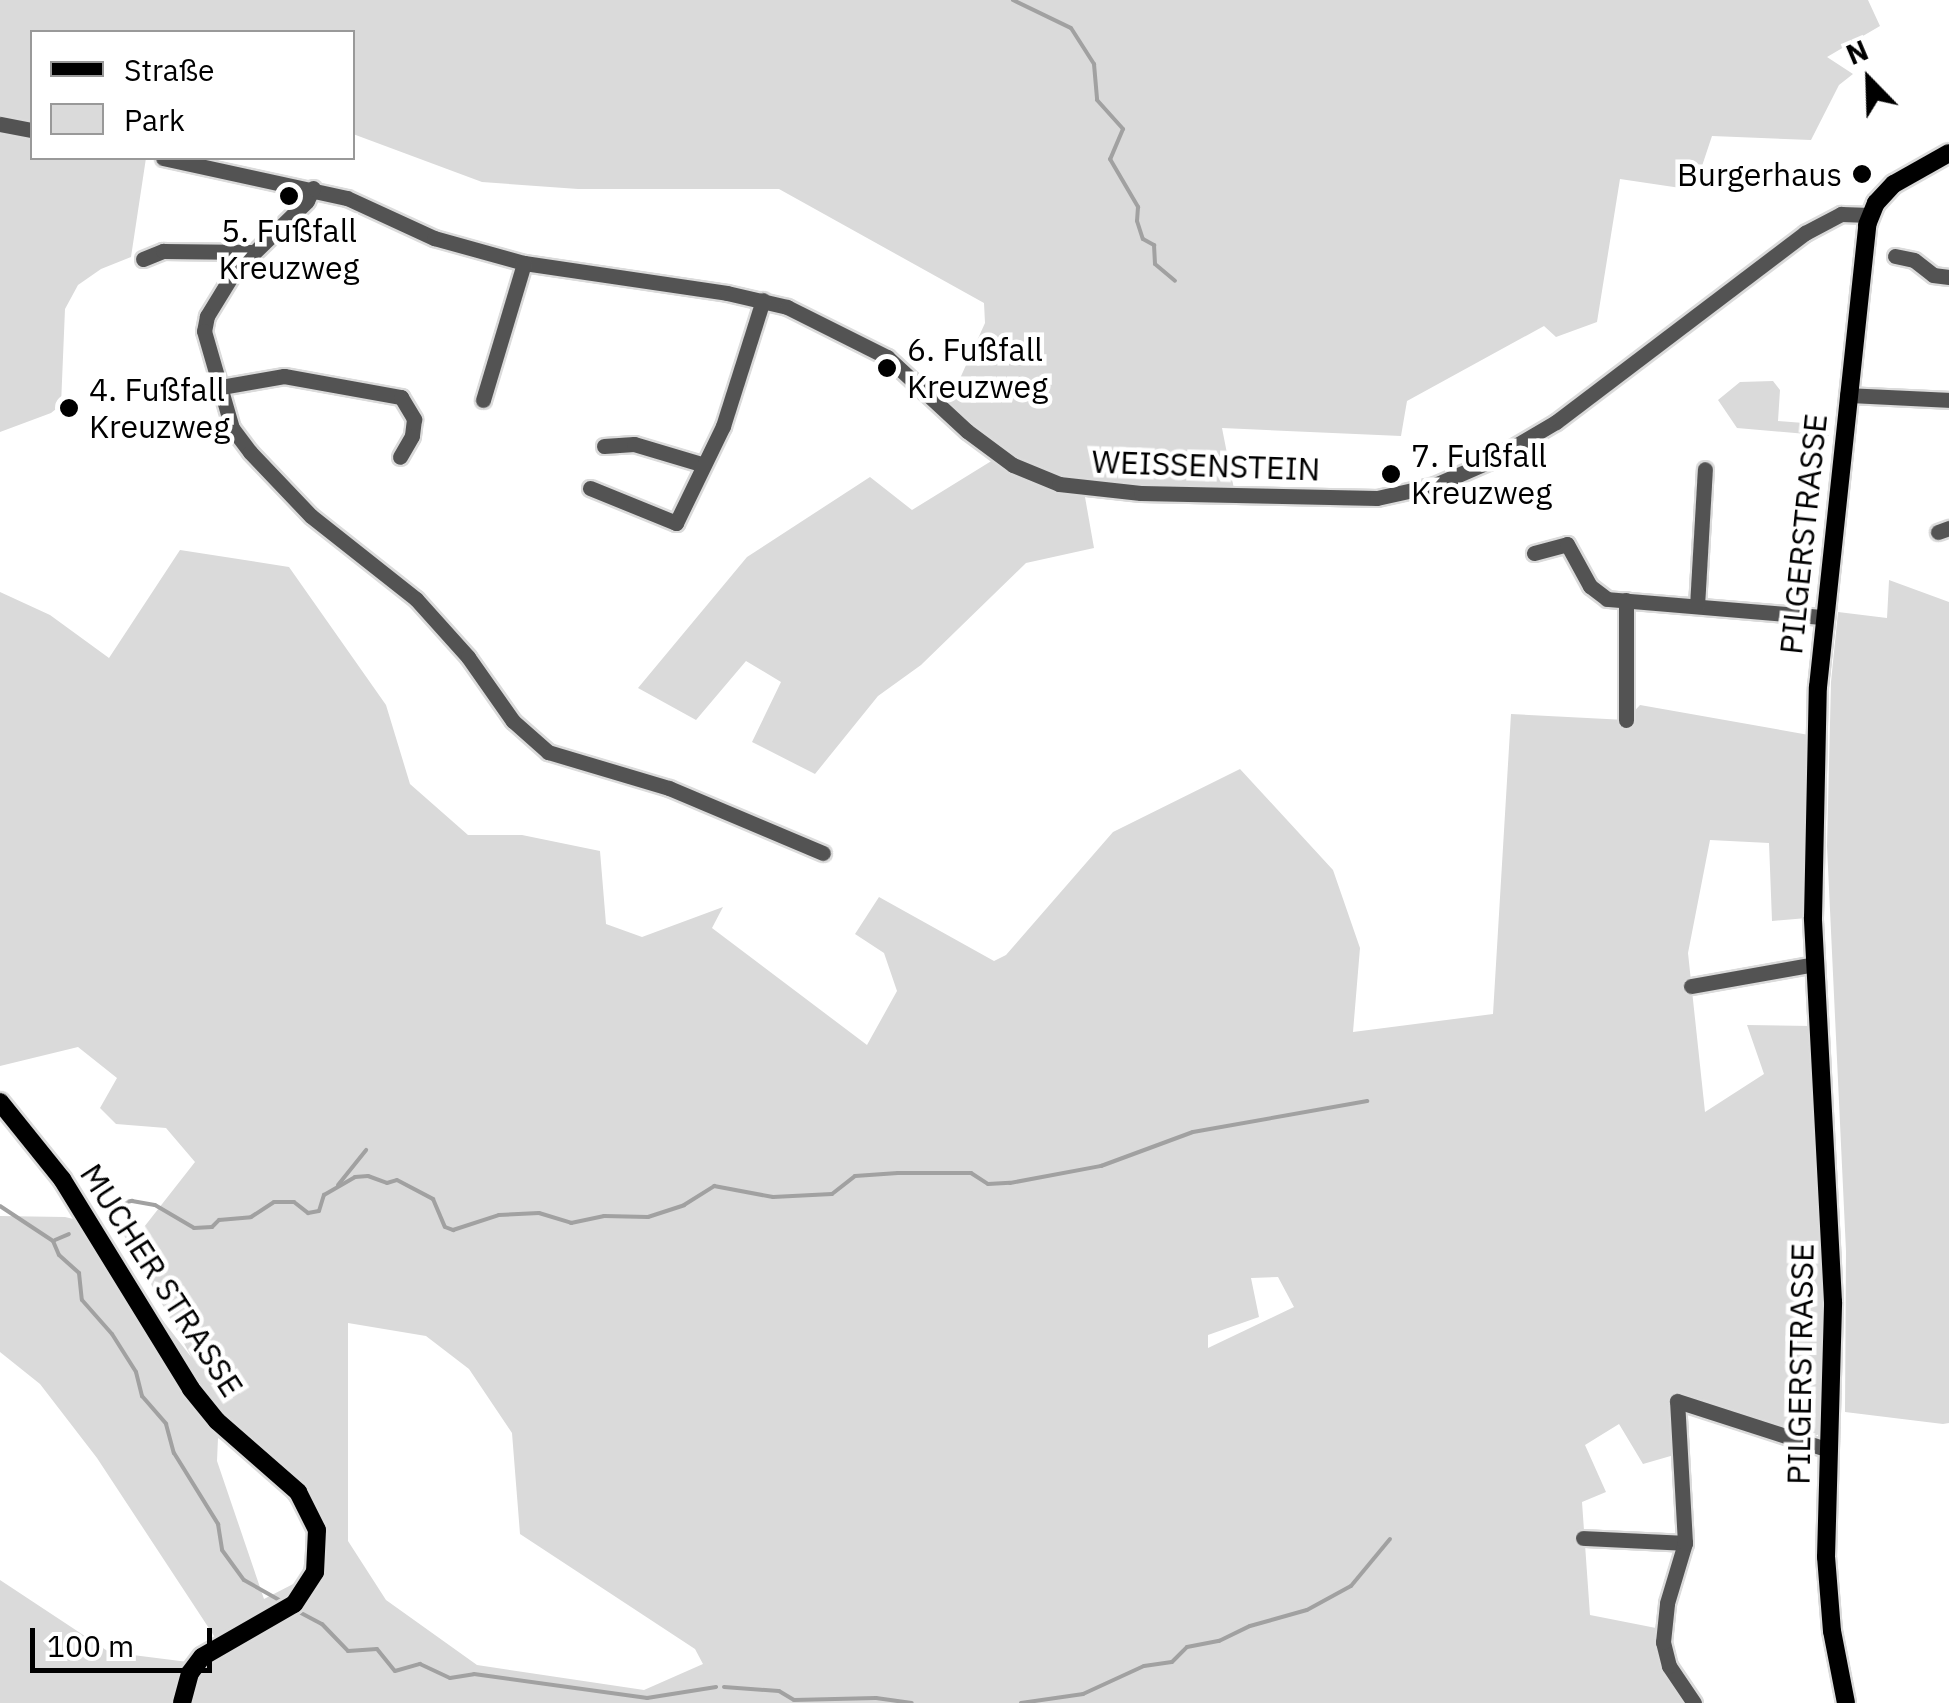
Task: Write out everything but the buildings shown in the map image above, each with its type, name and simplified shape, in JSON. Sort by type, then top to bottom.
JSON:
[{"type":"main road","points":[[1870,214],[1894,184],[1949,153]]},
{"type":"main road","name":"PILGERSTRASSE","points":[[1846,1703],[1828,1589],[1832,1246],[1814,964],[1812,816],[1824,617],[1870,214]]},
{"type":"main road","name":"MUCHER STRASSE","points":[[0,1102],[62,1178],[191,1390],[217,1421],[289,1483],[317,1530],[318,1560],[309,1586],[275,1619],[202,1657],[190,1673],[182,1703]]},
{"type":"street","points":[[0,124],[30,130]]},
{"type":"street","name":"WEISSENSTEIN","points":[[173,160],[313,188],[347,198],[434,238],[524,263],[763,300],[813,317],[887,356],[998,455],[1032,475],[1060,484],[1127,493],[1378,498],[1460,475],[1556,422],[1805,233],[1841,214],[1870,214]]},
{"type":"street","points":[[313,188],[307,201],[252,252],[223,286],[207,316],[204,331],[232,428],[250,452],[311,516],[416,599],[468,657],[513,721],[548,752],[669,788],[823,853]]},
{"type":"street","points":[[142,260],[163,251],[252,252]]},
{"type":"street","points":[[1895,256],[1914,260],[1933,275],[1949,277]]},
{"type":"street","points":[[482,400],[524,263]]},
{"type":"street","points":[[590,488],[676,523],[723,426],[763,300]]},
{"type":"street","points":[[221,387],[284,376],[401,397],[414,419],[412,436],[400,456]]},
{"type":"street","points":[[1848,395],[1949,400]]},
{"type":"street","points":[[604,446],[634,444],[702,464]]},
{"type":"street","points":[[1697,606],[1705,469]]},
{"type":"street","points":[[1534,554],[1566,544],[1597,594],[1626,600],[1824,617]]},
{"type":"street","points":[[1626,600],[1626,720]]},
{"type":"street","points":[[1690,986],[1814,964]]},
{"type":"street","points":[[1694,1703],[1669,1666],[1663,1642],[1668,1602],[1685,1543],[1677,1401],[1829,1450]]},
{"type":"street","points":[[1583,1538],[1685,1543]]},
{"type":"green space","points":[[0,0],[1868,0],[1880,26],[1827,57],[1853,74],[1839,85],[1811,140],[1712,136],[1694,190],[1620,179],[1597,322],[1556,337],[1544,326],[1407,401],[1401,436],[1222,428],[1234,489],[1083,485],[1030,469],[999,450],[948,405],[985,323],[984,303],[779,189],[578,189],[482,182],[355,135],[355,30],[30,30],[30,160],[146,160],[131,257],[101,269],[78,285],[65,309],[61,405],[51,413],[0,432]]},
{"type":"green space","points":[[1773,381],[1780,390],[1778,421],[1830,425],[1829,436],[1737,428],[1718,400],[1740,382]]},
{"type":"green space","points":[[993,460],[1030,482],[1085,497],[1094,548],[1026,563],[921,665],[878,696],[815,774],[752,742],[781,682],[746,661],[696,720],[638,688],[747,557],[870,477],[912,510]]},
{"type":"green space","points":[[180,550],[289,567],[386,705],[410,784],[468,835],[522,835],[600,851],[606,924],[642,937],[723,907],[712,928],[867,1045],[897,991],[884,953],[855,934],[879,897],[994,961],[1006,955],[1113,832],[1240,769],[1333,870],[1360,948],[1353,1032],[1493,1014],[1511,714],[1626,720],[1640,705],[1809,735],[1807,918],[1772,921],[1769,843],[1710,840],[1688,953],[1705,1112],[1764,1074],[1747,1025],[1811,1026],[1826,1288],[1823,1433],[1808,1438],[1678,1402],[1681,1453],[1643,1464],[1619,1424],[1585,1445],[1606,1492],[1582,1502],[1590,1615],[1656,1628],[1658,1650],[1687,1703],[0,1703],[0,1580],[109,1652],[196,1663],[220,1645],[97,1458],[40,1384],[0,1352],[0,1216],[65,1217],[86,1222],[192,1358],[117,1223],[137,1236],[195,1162],[166,1128],[116,1124],[100,1108],[117,1078],[78,1047],[0,1066],[0,592],[50,615],[109,658]],"holes":[[[1278,1277],[1294,1307],[1208,1348],[1208,1335],[1259,1317],[1251,1278]],[[348,1323],[426,1336],[469,1369],[512,1433],[520,1534],[695,1649],[703,1664],[644,1690],[477,1665],[386,1600],[348,1541]],[[218,1438],[261,1462],[310,1530],[301,1580],[264,1599],[217,1461]]]},
{"type":"green space","points":[[1889,580],[1949,602],[1949,1423],[1943,1424],[1845,1412],[1846,1251],[1827,846],[1831,682],[1838,612],[1887,618]]},
{"type":"waterway","points":[[1013,0],[1071,28],[1094,64],[1097,100],[1123,129],[1110,159],[1138,207],[1137,221],[1143,239],[1154,245],[1155,264],[1175,281]]},
{"type":"waterway","points":[[105,1207],[132,1201],[155,1205],[194,1228],[212,1227],[219,1220],[251,1217],[274,1202],[294,1202],[308,1213],[319,1211],[324,1195],[355,1177],[368,1176],[387,1183],[397,1180],[433,1199],[445,1227],[453,1230],[499,1215],[539,1213],[571,1223],[604,1216],[648,1217],[684,1205],[714,1186],[773,1197],[832,1194],[855,1176],[898,1173],[971,1173],[988,1184],[1010,1183],[1101,1166],[1193,1132],[1367,1101]]},
{"type":"waterway","points":[[338,1185],[366,1150]]},
{"type":"waterway","points":[[0,1206],[53,1241],[59,1255],[79,1273],[82,1300],[112,1334],[136,1372],[142,1396],[166,1424],[174,1453],[218,1524],[222,1550],[244,1580],[281,1601]]},
{"type":"waterway","points":[[55,1240],[69,1234]]},
{"type":"waterway","points":[[1021,1703],[1083,1694],[1144,1666],[1172,1662],[1187,1647],[1219,1641],[1250,1626],[1307,1610],[1351,1586],[1390,1539]]},
{"type":"waterway","points":[[301,1613],[322,1624],[348,1651],[377,1649],[395,1671],[420,1664],[450,1678],[474,1674],[647,1698],[716,1687]]},
{"type":"waterway","points":[[724,1687],[779,1691],[794,1700],[876,1698],[912,1703]]},
{"type":"place","name":"Burgerhaus","points":[[1862,174]]},
{"type":"place","name":"5. Fußfall Kreuzweg","points":[[289,196]]},
{"type":"place","name":"6. Fußfall Kreuzweg","points":[[887,368]]},
{"type":"place","name":"4. Fußfall Kreuzweg","points":[[69,408]]},
{"type":"place","name":"7. Fußfall Kreuzweg","points":[[1391,474]]}]
